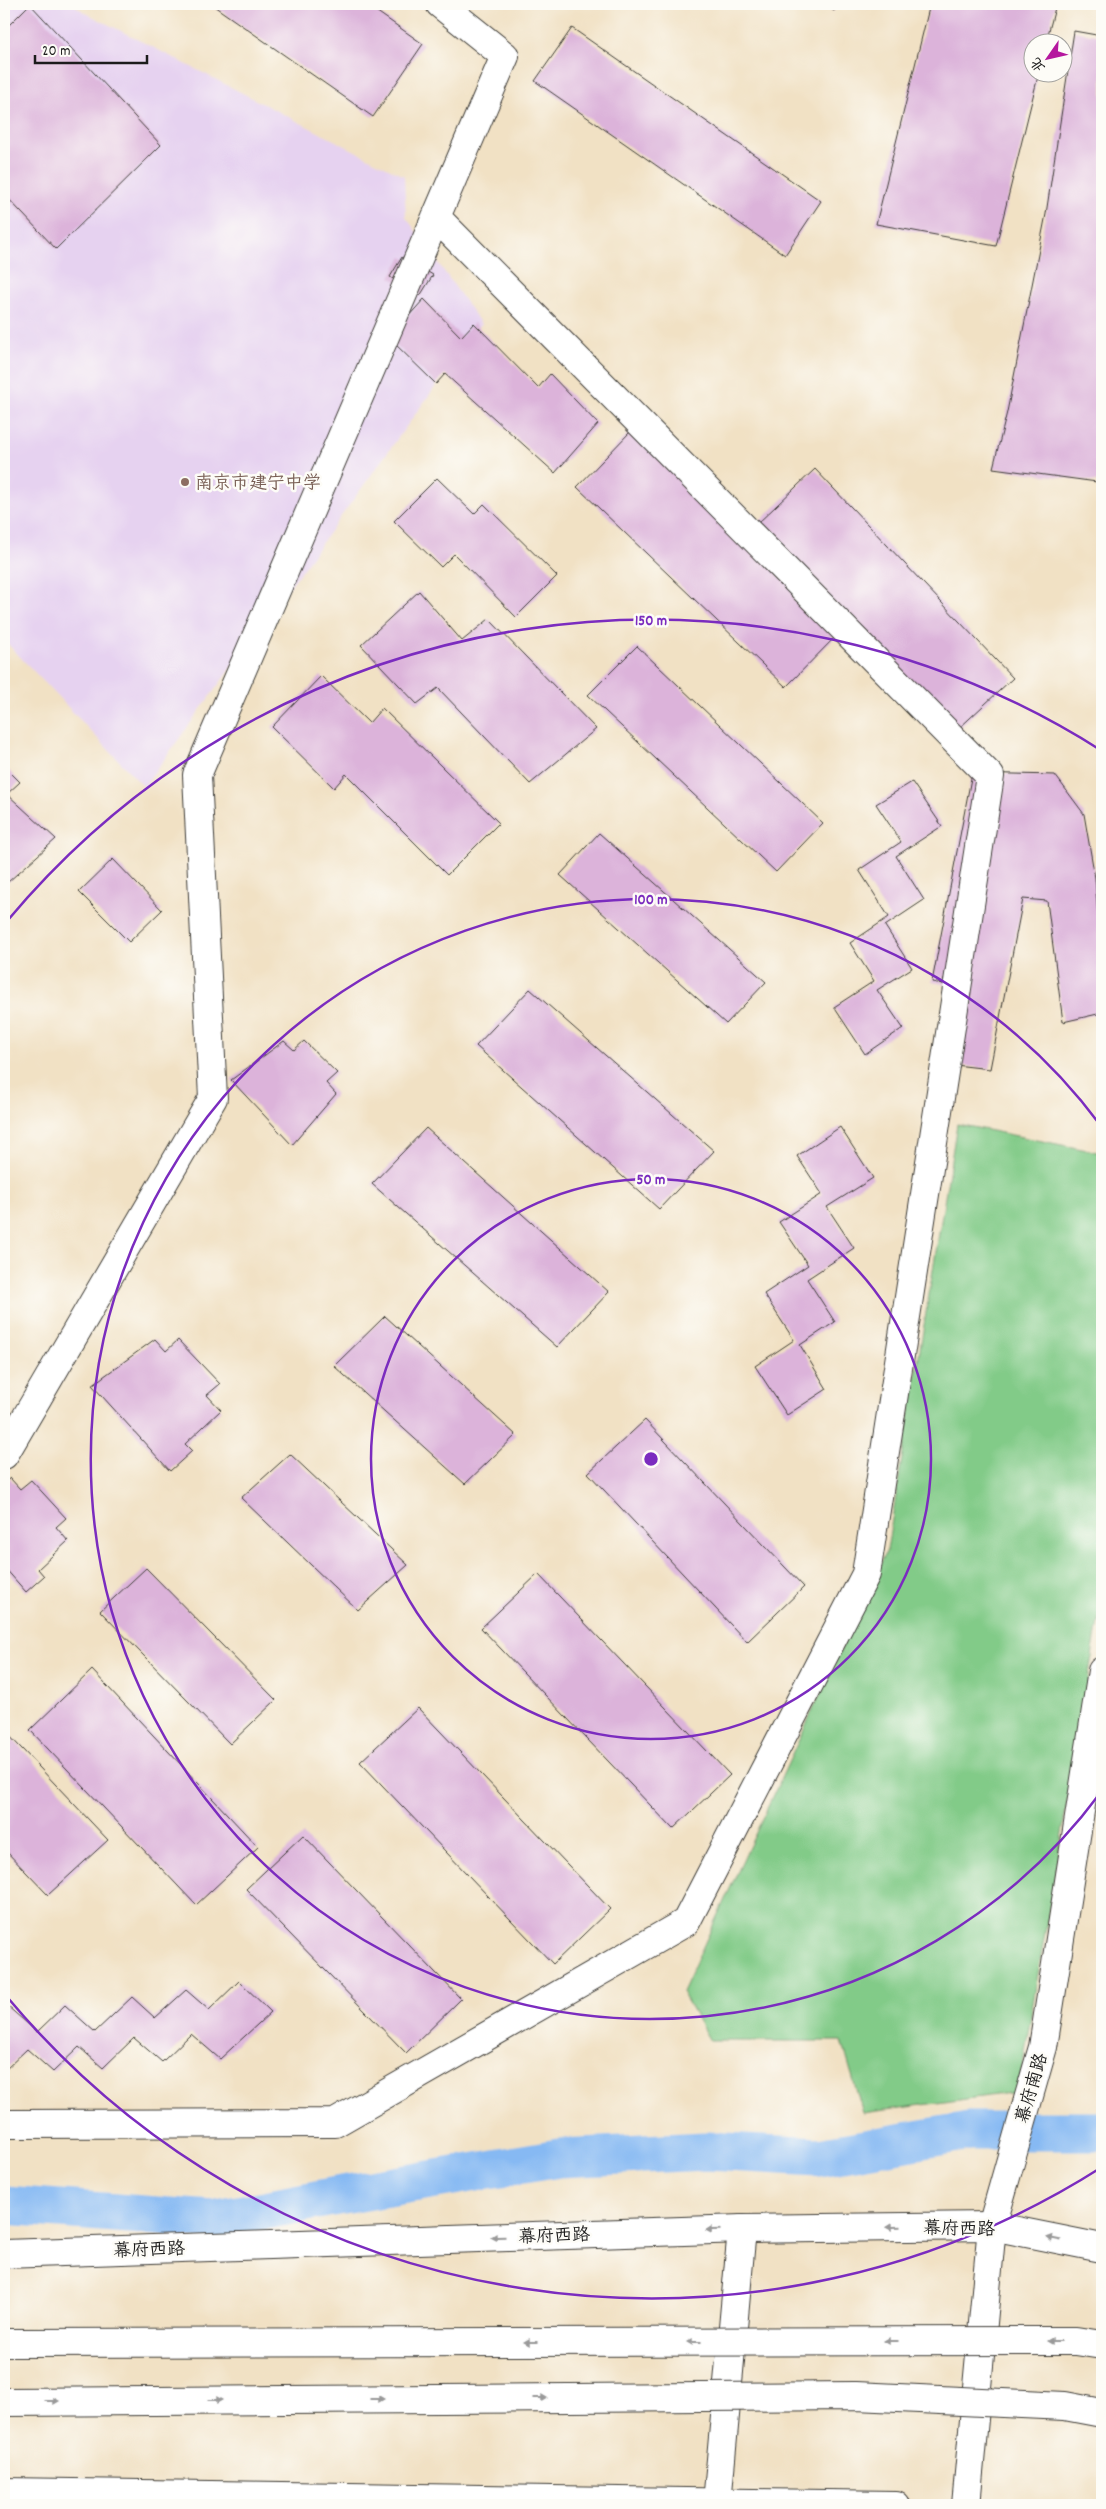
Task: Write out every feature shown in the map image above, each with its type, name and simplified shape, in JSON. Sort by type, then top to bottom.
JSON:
[{"type":"main road","points":[[4,1455],[213,1098],[197,776],[505,56],[440,4]]},
{"type":"main road","points":[[4,2124],[335,2123],[686,1922],[866,1574],[990,776],[436,217]]},
{"type":"main road","name":"幕府南路","points":[[966,2505],[994,2219],[1043,2047],[1102,1671]]},
{"type":"main road","name":"幕府西路","points":[[4,2254],[994,2219],[1102,2248]]},
{"type":"main road","points":[[717,2503],[742,2229]]},
{"type":"main road","points":[[4,2343],[1076,2341],[1102,2345]]},
{"type":"main road","points":[[4,2402],[856,2396],[1065,2406],[1102,2413]]},
{"type":"main road","points":[[4,2492],[896,2505]]},
{"type":"shaded area","name":"南京市建宁中学","points":[[4,4],[73,4],[84,12],[404,176],[406,217],[481,324],[144,787],[4,640]]},
{"type":"green space","points":[[957,1124],[1102,1153],[1102,1598],[1018,2092],[863,2113],[842,2041],[710,2041],[682,1992],[887,1550]]},
{"type":"building","points":[[30,4],[161,145],[56,249],[4,194],[4,30]]},
{"type":"building","points":[[211,4],[366,4],[423,44],[373,117]]},
{"type":"building","points":[[823,4],[838,4],[834,11]]},
{"type":"building","points":[[930,4],[1056,4],[1049,32],[1024,32],[1024,82],[1037,82],[996,246],[876,224]]},
{"type":"building","points":[[572,28],[821,201],[785,255],[535,81]]},
{"type":"building","points":[[1074,32],[1102,36],[1102,455],[1097,482],[993,468],[1007,412],[1046,214],[1066,82],[1074,82]]},
{"type":"building","points":[[402,257],[433,275],[420,296],[390,277]]},
{"type":"building","points":[[424,299],[461,337],[474,323],[538,388],[550,374],[598,424],[555,473],[445,374],[436,384],[389,338]]},
{"type":"building","points":[[631,431],[840,632],[786,687],[577,487]]},
{"type":"building","points":[[815,469],[1013,678],[955,732],[757,524]]},
{"type":"building","points":[[437,478],[474,514],[484,504],[557,576],[516,617],[454,554],[441,567],[394,521]]},
{"type":"building","points":[[419,591],[462,641],[489,619],[596,729],[530,784],[438,688],[417,704],[361,645]]},
{"type":"building","points":[[637,646],[823,823],[776,872],[588,695]]},
{"type":"building","points":[[321,676],[369,723],[382,708],[499,823],[447,875],[346,774],[334,788],[272,727]]},
{"type":"building","points":[[4,766],[20,782],[7,794],[56,839],[8,882],[4,878]]},
{"type":"building","points":[[972,773],[1055,775],[1084,814],[1095,878],[1102,973],[1102,1013],[1063,1022],[1047,901],[1023,899],[990,1069],[955,1065],[960,987],[932,982]]},
{"type":"building","points":[[912,782],[942,826],[896,856],[924,900],[885,926],[912,968],[877,990],[903,1028],[865,1054],[834,1007],[874,981],[850,943],[889,917],[859,870],[901,842],[876,804]]},
{"type":"building","points":[[599,833],[766,982],[726,1024],[560,875]]},
{"type":"building","points":[[113,859],[162,910],[129,942],[79,892]]},
{"type":"building","points":[[530,989],[714,1151],[659,1209],[476,1046]]},
{"type":"building","points":[[284,1041],[294,1050],[304,1041],[337,1073],[326,1083],[336,1094],[292,1145],[231,1080]]},
{"type":"building","points":[[840,1127],[873,1178],[827,1207],[854,1248],[807,1279],[835,1322],[800,1345],[827,1389],[787,1415],[755,1366],[794,1340],[764,1294],[808,1265],[779,1222],[822,1194],[797,1156]]},
{"type":"building","points":[[426,1128],[609,1292],[557,1347],[372,1184]]},
{"type":"building","points":[[385,1316],[516,1435],[465,1484],[334,1366]]},
{"type":"building","points":[[155,1339],[166,1351],[178,1340],[220,1384],[207,1395],[221,1410],[185,1444],[192,1451],[170,1471],[92,1385]]},
{"type":"building","points":[[645,1420],[804,1587],[747,1642],[588,1473]]},
{"type":"building","points":[[290,1454],[408,1565],[358,1610],[241,1498]]},
{"type":"building","points":[[10,1478],[20,1489],[31,1480],[66,1518],[56,1527],[68,1541],[38,1569],[44,1576],[26,1592],[4,1567],[4,1483]]},
{"type":"building","points":[[146,1568],[276,1700],[230,1744],[100,1611]]},
{"type":"building","points":[[538,1574],[730,1775],[673,1829],[481,1628]]},
{"type":"building","points":[[92,1670],[258,1847],[196,1905],[30,1730]]},
{"type":"building","points":[[418,1708],[610,1909],[553,1964],[360,1762]]},
{"type":"building","points":[[4,1730],[108,1840],[48,1895],[4,1849]]},
{"type":"building","points":[[303,1835],[461,1999],[406,2053],[246,1889]]},
{"type":"building","points":[[239,1981],[271,2012],[220,2059],[191,2034],[162,2062],[134,2038],[103,2068],[79,2047],[53,2072],[27,2049],[4,2071],[4,2007],[6,2005],[37,2032],[65,2005],[95,2032],[132,1997],[155,2018],[186,1990],[209,2010]]},
{"type":"waterway","points":[[4,2205],[213,2220],[342,2195],[559,2158],[706,2151],[819,2157],[969,2131],[1102,2131]]},
{"type":"place","name":"南京市建宁中学","points":[[185,482]]}]
